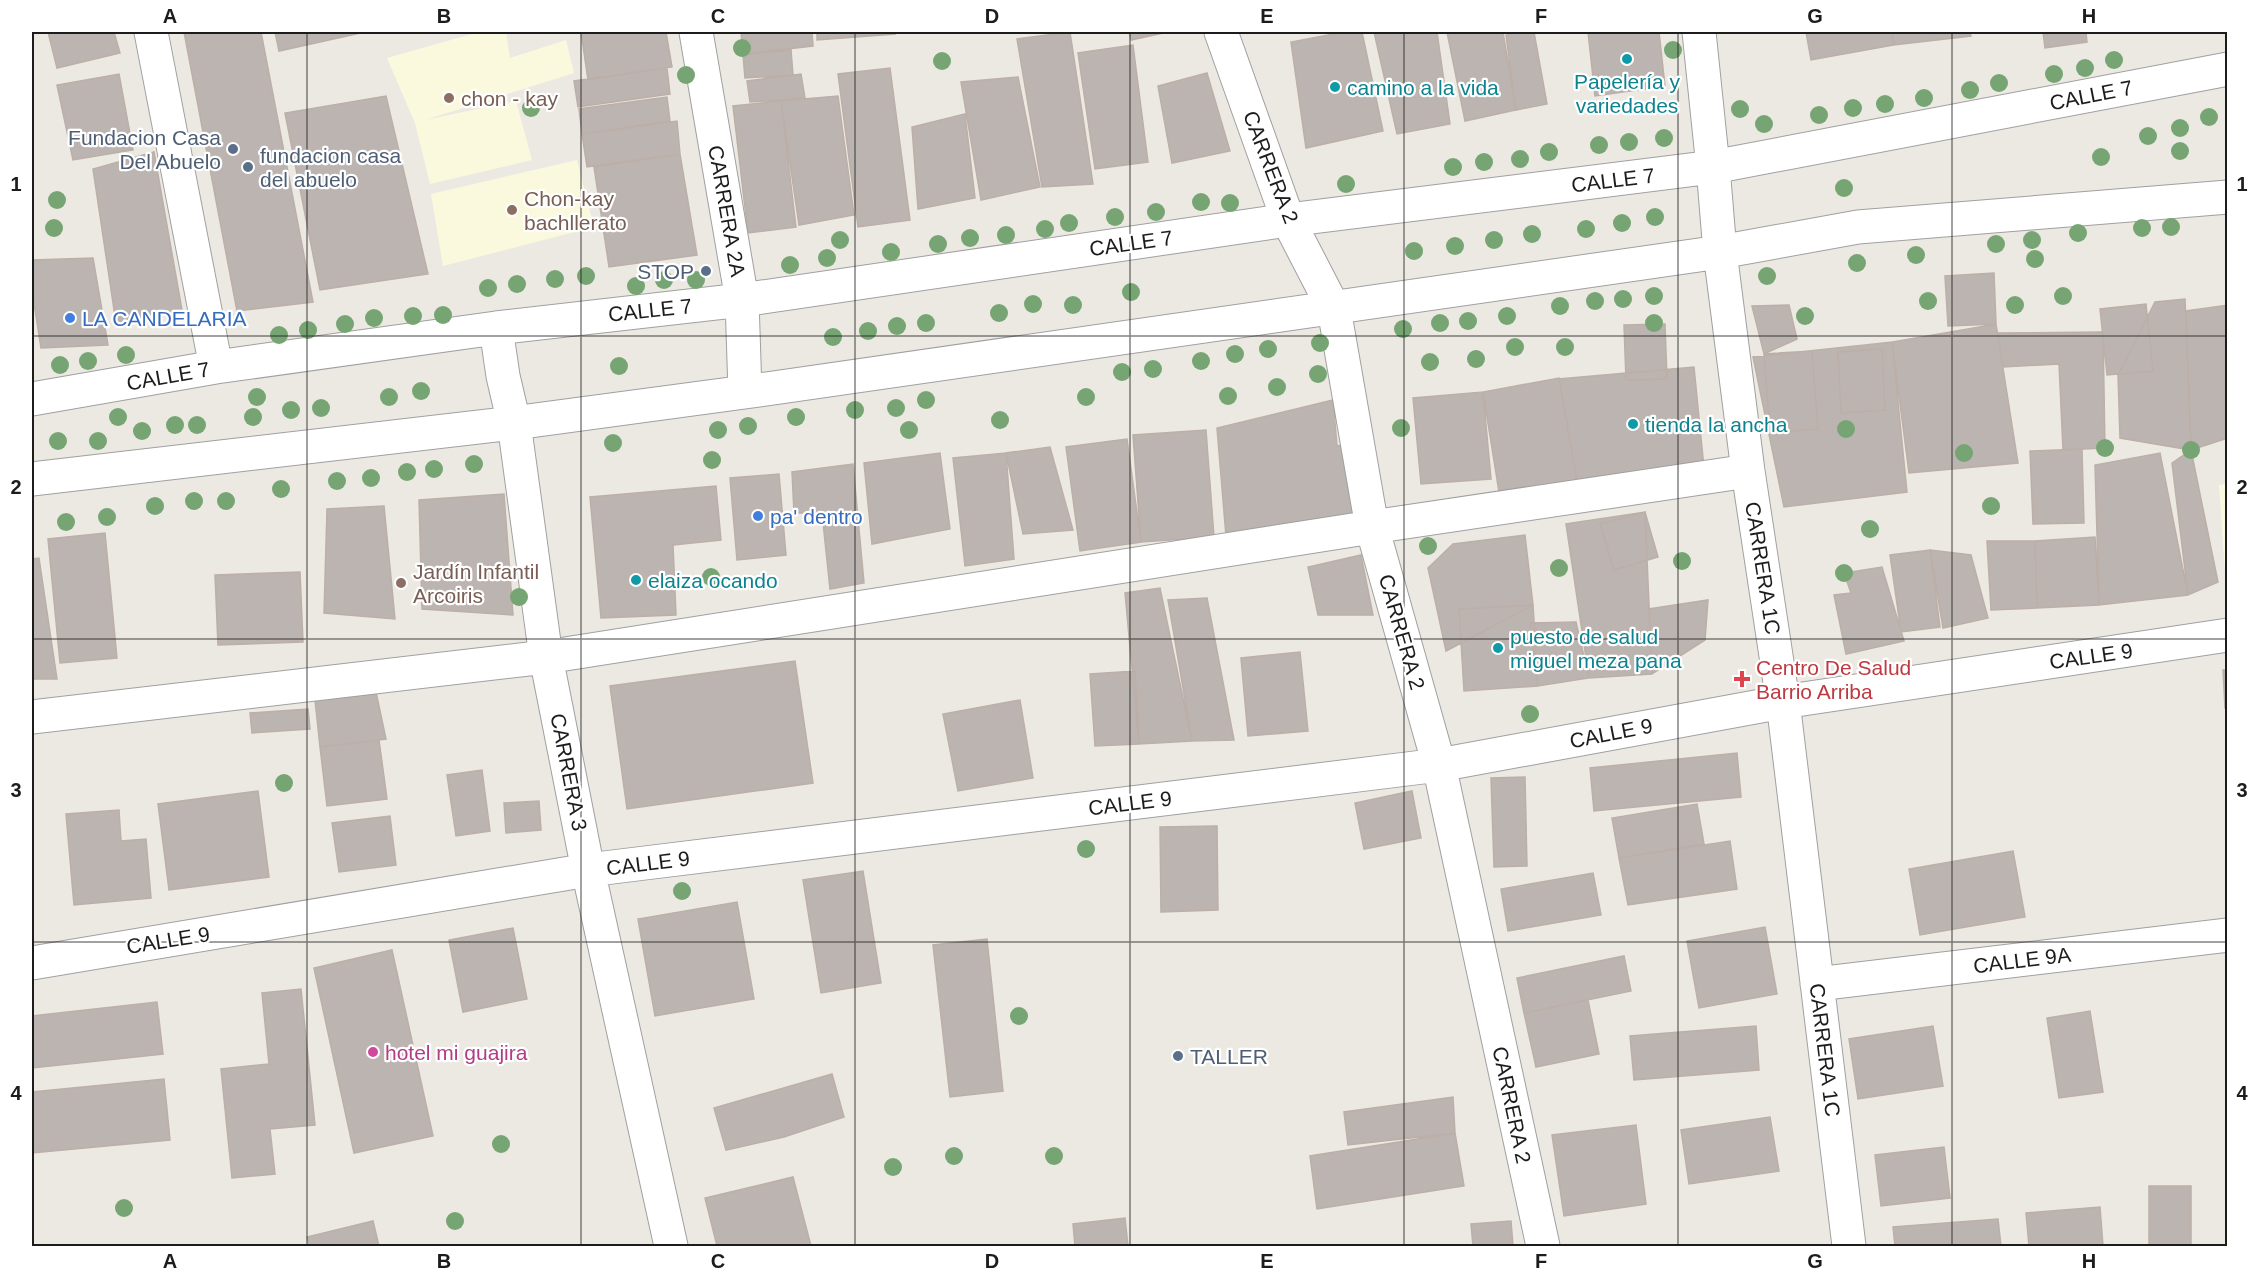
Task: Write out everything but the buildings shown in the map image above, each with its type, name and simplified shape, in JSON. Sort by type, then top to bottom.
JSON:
[{"type":"street","points":[[151,32],[216,367]]},
{"type":"street","name":"CARRERA 2A","points":[[696,32],[742,300],[745,392]]},
{"type":"street","name":"CARRERA 2","points":[[1221,32],[1288,220],[1334,309],[1372,526],[1439,765],[1543,1246]]},
{"type":"street","name":"CARRERA 1C","points":[[1699,32],[1720,252],[1748,471],[1783,702],[1849,1246]]},
{"type":"street","name":"CALLE 7","points":[[32,399],[216,367],[496,328],[742,300],[1288,220],[1713,167],[2228,69]]},
{"type":"street","points":[[32,479],[514,423],[745,392],[1720,252],[1858,227],[2228,196]]},
{"type":"street","name":"CARRERA 3","points":[[496,328],[503,376],[514,423],[546,657],[588,870],[671,1246]]},
{"type":"street","points":[[32,717],[546,657],[1372,526],[1748,471]]},
{"type":"street","name":"CALLE 9","points":[[32,963],[588,870],[1439,765],[1783,702],[2228,635]]},
{"type":"street","name":"CALLE 9A","points":[[1817,984],[2228,935]]},
{"type":"shaded area","points":[[479,32],[506,32],[510,58],[566,40],[574,73],[425,120],[516,101],[532,160],[430,184],[415,123],[387,58]]},
{"type":"shaded area","name":"Chon-kay bachllerato","points":[[577,160],[594,227],[443,266],[431,194]]},
{"type":"shaded area","points":[[2227,484],[2228,572],[2225,572],[2219,485]]},
{"type":"place","name":"Papelería y variedades","points":[[1627,59]]},
{"type":"place","name":"camino a la vida","points":[[1335,87]]},
{"type":"place","name":"chon - kay","points":[[449,98]]},
{"type":"place","name":"Fundacion Casa Del Abuelo","points":[[233,149]]},
{"type":"place","name":"fundacion casa del abuelo","points":[[248,167]]},
{"type":"place","name":"Chon-kay bachllerato","points":[[512,210]]},
{"type":"place","name":"STOP","points":[[706,271]]},
{"type":"place","name":"LA CANDELARIA","points":[[70,318]]},
{"type":"place","name":"tienda la ancha","points":[[1633,424]]},
{"type":"place","name":"pa' dentro","points":[[758,516]]},
{"type":"place","name":"elaiza ocando","points":[[636,580]]},
{"type":"place","name":"Jardín Infantil Arcoiris","points":[[401,583]]},
{"type":"place","name":"puesto de salud miguel meza pana","points":[[1498,648]]},
{"type":"place","name":"Centro De Salud Barrio Arriba","points":[[1742,679]]},
{"type":"place","name":"hotel mi guajira","points":[[373,1052]]},
{"type":"place","name":"TALLER","points":[[1178,1056]]}]
